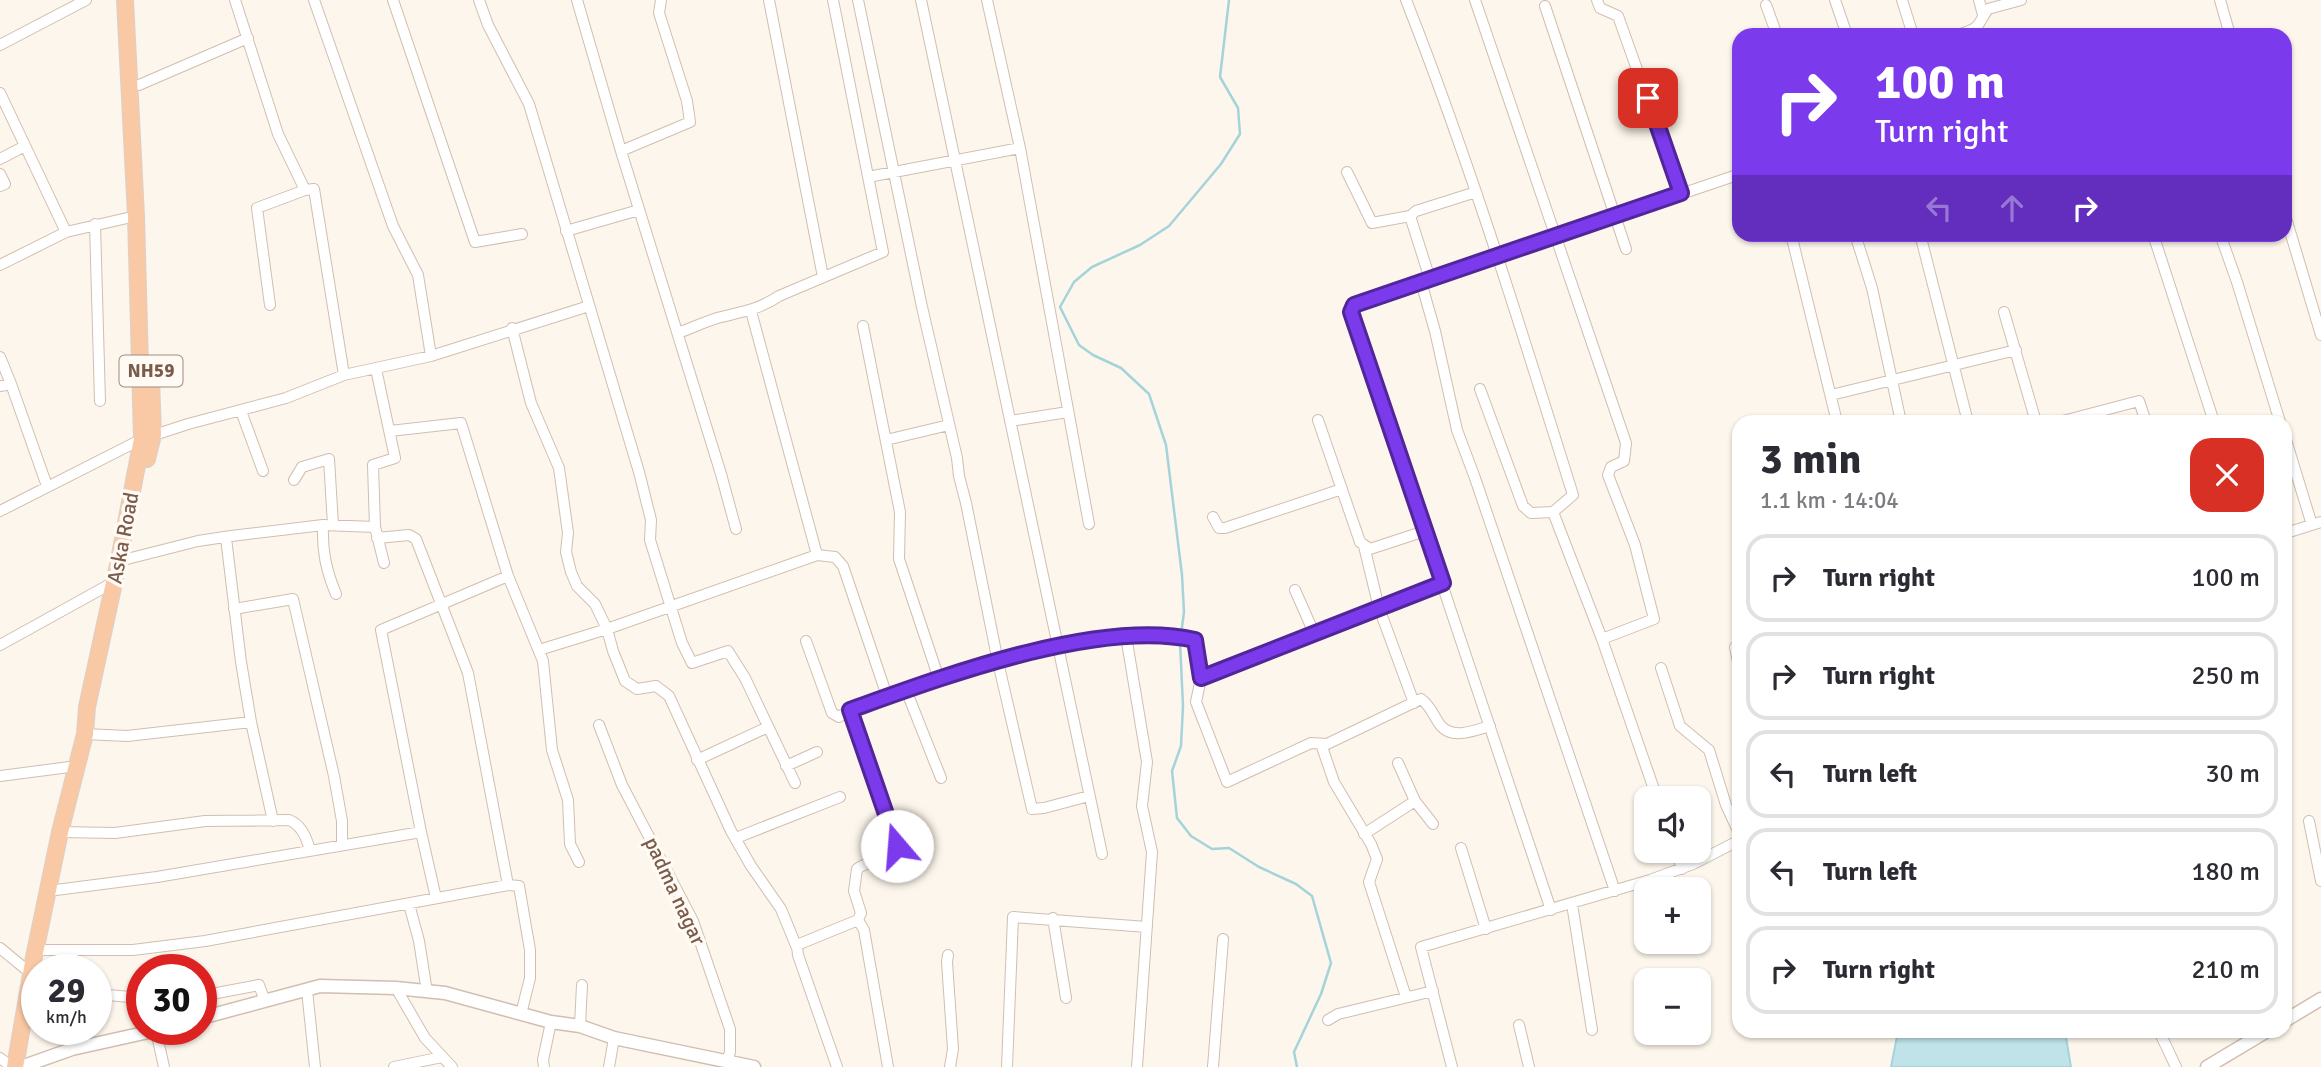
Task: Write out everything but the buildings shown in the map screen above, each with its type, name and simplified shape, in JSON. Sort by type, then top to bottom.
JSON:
[{"type":"highway","name":"Aska Road","points":[[36,954],[60,832],[85,734],[87,707],[114,582],[148,437],[125,0]]},
{"type":"highway","name":"NH59","points":[[85,734],[96,700],[127,559],[148,437],[147,261],[134,0]]},
{"type":"highway","name":"Aska Road","points":[[14,1067],[21,1035]]},
{"type":"street","points":[[0,45],[86,0]]},
{"type":"street","points":[[235,0],[278,134],[305,190]]},
{"type":"street","points":[[314,0],[393,226],[418,275],[431,356]]},
{"type":"street","points":[[393,0],[475,242],[522,234]]},
{"type":"street","points":[[478,0],[529,104],[639,472],[651,520],[649,540],[682,643],[692,663],[728,651],[744,678],[794,783]]},
{"type":"street","points":[[577,0],[621,152],[722,474],[736,529]]},
{"type":"street","points":[[621,152],[690,122],[687,101],[670,55],[659,13],[661,0]]},
{"type":"street","points":[[769,0],[823,277]]},
{"type":"street","points":[[678,333],[718,318],[751,311],[779,296],[883,252],[834,0]]},
{"type":"street","points":[[858,0],[998,662],[1032,809],[1089,796]]},
{"type":"street","points":[[921,0],[1102,855]]},
{"type":"street","points":[[987,0],[1020,148],[1089,524]]},
{"type":"street","points":[[1406,0],[1443,94],[1498,255],[1573,495],[1553,512],[1531,513],[1523,506],[1480,389]]},
{"type":"street","points":[[1475,0],[1626,443],[1624,461],[1611,467],[1608,475],[1635,545],[1654,619],[1602,639]]},
{"type":"street","points":[[1597,0],[1600,8],[1618,16],[1681,193]]},
{"type":"street","points":[[1835,0],[1845,28]]},
{"type":"street","points":[[1902,0],[1911,28]]},
{"type":"street","points":[[1979,0],[1983,15]]},
{"type":"street","points":[[1977,28],[1988,9],[2021,0]]},
{"type":"street","points":[[2220,0],[2228,28]]},
{"type":"street","points":[[1766,5],[1774,28]]},
{"type":"street","points":[[1545,6],[1626,249]]},
{"type":"street","points":[[139,85],[248,38]]},
{"type":"street","points":[[0,93],[66,232]]},
{"type":"street","points":[[0,159],[25,146]]},
{"type":"street","points":[[869,177],[1020,148]]},
{"type":"street","points":[[1347,172],[1372,223],[1410,216],[1416,211],[1476,192]]},
{"type":"street","points":[[0,174],[5,184],[0,186]]},
{"type":"street","points":[[1551,910],[1351,312],[1354,305],[1732,177]]},
{"type":"street","points":[[270,305],[257,208],[314,189],[344,375]]},
{"type":"street","points":[[566,231],[639,210]]},
{"type":"street","points":[[0,265],[66,232],[136,216]]},
{"type":"street","points":[[1410,216],[1457,430],[1615,891]]},
{"type":"street","points":[[95,224],[100,401]]},
{"type":"street","points":[[2292,236],[2319,318],[2321,335]]},
{"type":"street","points":[[1793,242],[1835,415]]},
{"type":"street","points":[[1858,242],[1872,288],[1899,415]]},
{"type":"street","points":[[1922,242],[1966,415]]},
{"type":"street","points":[[2156,242],[2212,415]]},
{"type":"street","points":[[2223,242],[2278,415]]},
{"type":"street","points":[[0,511],[148,437],[286,398],[344,375],[431,356],[512,328],[589,306]]},
{"type":"street","points":[[751,311],[817,555]]},
{"type":"street","points":[[2004,312],[2034,415]]},
{"type":"street","points":[[863,326],[900,512],[899,559],[939,679]]},
{"type":"street","points":[[512,328],[531,403],[559,468],[568,533],[566,552],[571,572],[578,586],[595,604],[607,629],[625,681],[637,690],[656,686],[669,696],[736,838],[781,909],[797,947],[837,1067]]},
{"type":"street","points":[[1831,395],[2016,350]]},
{"type":"street","points":[[0,357],[47,486]]},
{"type":"street","points":[[376,369],[396,458],[373,465],[376,532],[384,563]]},
{"type":"street","points":[[0,386],[11,384]]},
{"type":"street","points":[[2086,415],[2139,401],[2144,415]]},
{"type":"street","points":[[241,411],[263,471]]},
{"type":"street","points":[[1010,421],[1068,412]]},
{"type":"street","points":[[1318,420],[1360,542],[1370,549],[1425,531]]},
{"type":"street","points":[[390,431],[461,423],[508,576],[543,662],[552,750],[568,800],[570,845],[579,862]]},
{"type":"street","points":[[886,440],[949,425]]},
{"type":"street","points":[[2292,456],[2317,524],[2292,531]]},
{"type":"street","points":[[294,480],[302,467],[329,458],[328,525],[322,546],[326,570],[336,594]]},
{"type":"street","points":[[1213,517],[1219,528],[1225,528],[1342,489]]},
{"type":"street","points":[[1553,512],[1602,639],[1653,786]]},
{"type":"street","points":[[127,559],[198,541],[328,525],[414,537],[468,673],[508,886]]},
{"type":"street","points":[[226,538],[233,610],[251,722],[273,821]]},
{"type":"street","points":[[1364,546],[1379,608],[1414,703]]},
{"type":"street","points":[[539,650],[671,608],[817,555],[835,557],[843,566],[887,696]]},
{"type":"street","points":[[436,898],[381,630],[508,576]]},
{"type":"street","points":[[0,645],[114,582]]},
{"type":"street","points":[[1201,678],[1443,583]]},
{"type":"street","points":[[1295,590],[1314,633]]},
{"type":"street","points":[[233,610],[293,599],[334,776],[342,821],[342,845]]},
{"type":"street","points":[[806,641],[832,713],[839,717],[850,710],[939,679],[1058,646],[1126,636],[1174,635],[1195,640],[1201,678],[1196,702],[1227,782],[1311,743],[1327,744],[1421,699],[1429,705],[1448,732],[1464,734],[1490,726]]},
{"type":"street","points":[[1126,636],[1147,762],[1142,806],[1152,852],[1137,1067]]},
{"type":"street","points":[[1661,668],[1680,726],[1709,750],[1732,819]]},
{"type":"street","points":[[906,690],[941,778]]},
{"type":"street","points":[[797,947],[858,920],[861,913],[854,891],[857,869],[863,864],[893,855],[898,850],[850,710]]},
{"type":"street","points":[[85,734],[127,736],[251,722]]},
{"type":"street","name":"padma nagar","points":[[599,725],[622,785],[692,921],[730,1029],[727,1062]]},
{"type":"street","points":[[697,760],[768,727]]},
{"type":"street","points":[[1321,744],[1334,782],[1377,859],[1369,882],[1406,997]]},
{"type":"street","points":[[786,766],[817,752]]},
{"type":"street","points":[[1398,764],[1415,801],[1433,824]]},
{"type":"street","points":[[0,776],[77,766]]},
{"type":"street","points":[[736,838],[839,797]]},
{"type":"street","points":[[1364,834],[1415,801]]},
{"type":"street","points":[[60,832],[115,833],[205,821],[289,820],[302,829],[310,851]]},
{"type":"street","points":[[2308,821],[2321,881]]},
{"type":"street","points":[[48,891],[158,877],[421,832]]},
{"type":"street","points":[[1452,1067],[1421,947],[1682,869],[1732,842]]},
{"type":"street","points":[[1461,848],[1486,929]]},
{"type":"street","points":[[1680,863],[1682,869]]},
{"type":"street","points":[[36,950],[133,950],[205,941],[326,917],[519,886],[530,950],[530,978],[521,1014]]},
{"type":"street","points":[[409,904],[419,941],[427,992]]},
{"type":"street","points":[[1572,904],[1592,1030]]},
{"type":"street","points":[[1007,1067],[1013,917],[1147,927]]},
{"type":"street","points":[[1053,918],[1066,998]]},
{"type":"street","points":[[858,920],[864,930],[888,1067]]},
{"type":"street","points":[[1213,1067],[1223,939]]},
{"type":"street","points":[[0,948],[21,965]]},
{"type":"street","points":[[948,955],[953,1049],[950,1067]]},
{"type":"street","points":[[217,993],[259,985],[265,1001]]},
{"type":"street","points":[[580,1026],[582,985]]},
{"type":"street","points":[[217,1014],[320,986],[396,988],[445,993],[521,1014],[580,1026],[614,1038],[754,1067]]},
{"type":"street","points":[[396,988],[425,1038],[452,1067]]},
{"type":"street","points":[[307,990],[315,1067]]},
{"type":"street","points":[[1328,1020],[1338,1014],[1433,991]]},
{"type":"street","points":[[2292,1016],[2321,999]]},
{"type":"street","points":[[544,1067],[551,1021]]},
{"type":"street","points":[[1519,1026],[1529,1067]]},
{"type":"street","points":[[21,1067],[72,1049],[126,1037]]},
{"type":"street","points":[[609,1067],[614,1038]]},
{"type":"street","points":[[2162,1038],[2176,1067]]},
{"type":"street","points":[[2207,1067],[2228,1061],[2258,1038]]},
{"type":"street","points":[[161,1045],[164,1067]]},
{"type":"street","points":[[394,1067],[442,1057]]},
{"type":"street","points":[[0,1058],[14,1067]]},
{"type":"water","points":[[1897,1038],[2066,1038],[2071,1067],[1891,1067]]},
{"type":"waterway","points":[[1229,0],[1220,77],[1238,108],[1240,134],[1221,164],[1169,226],[1140,245],[1092,267],[1074,282],[1060,307],[1079,345],[1121,368],[1149,394],[1166,445],[1184,612],[1180,642],[1183,706],[1181,746],[1172,771],[1177,818],[1191,836],[1212,849],[1229,848],[1259,867],[1296,884],[1312,896],[1331,963],[1321,994],[1294,1052],[1297,1067]]},
{"type":"route","points":[[897,846],[850,710],[973,668],[1058,646],[1126,636],[1174,635],[1195,640],[1201,678],[1443,583],[1351,312],[1354,305],[1681,193],[1648,98]]}]
